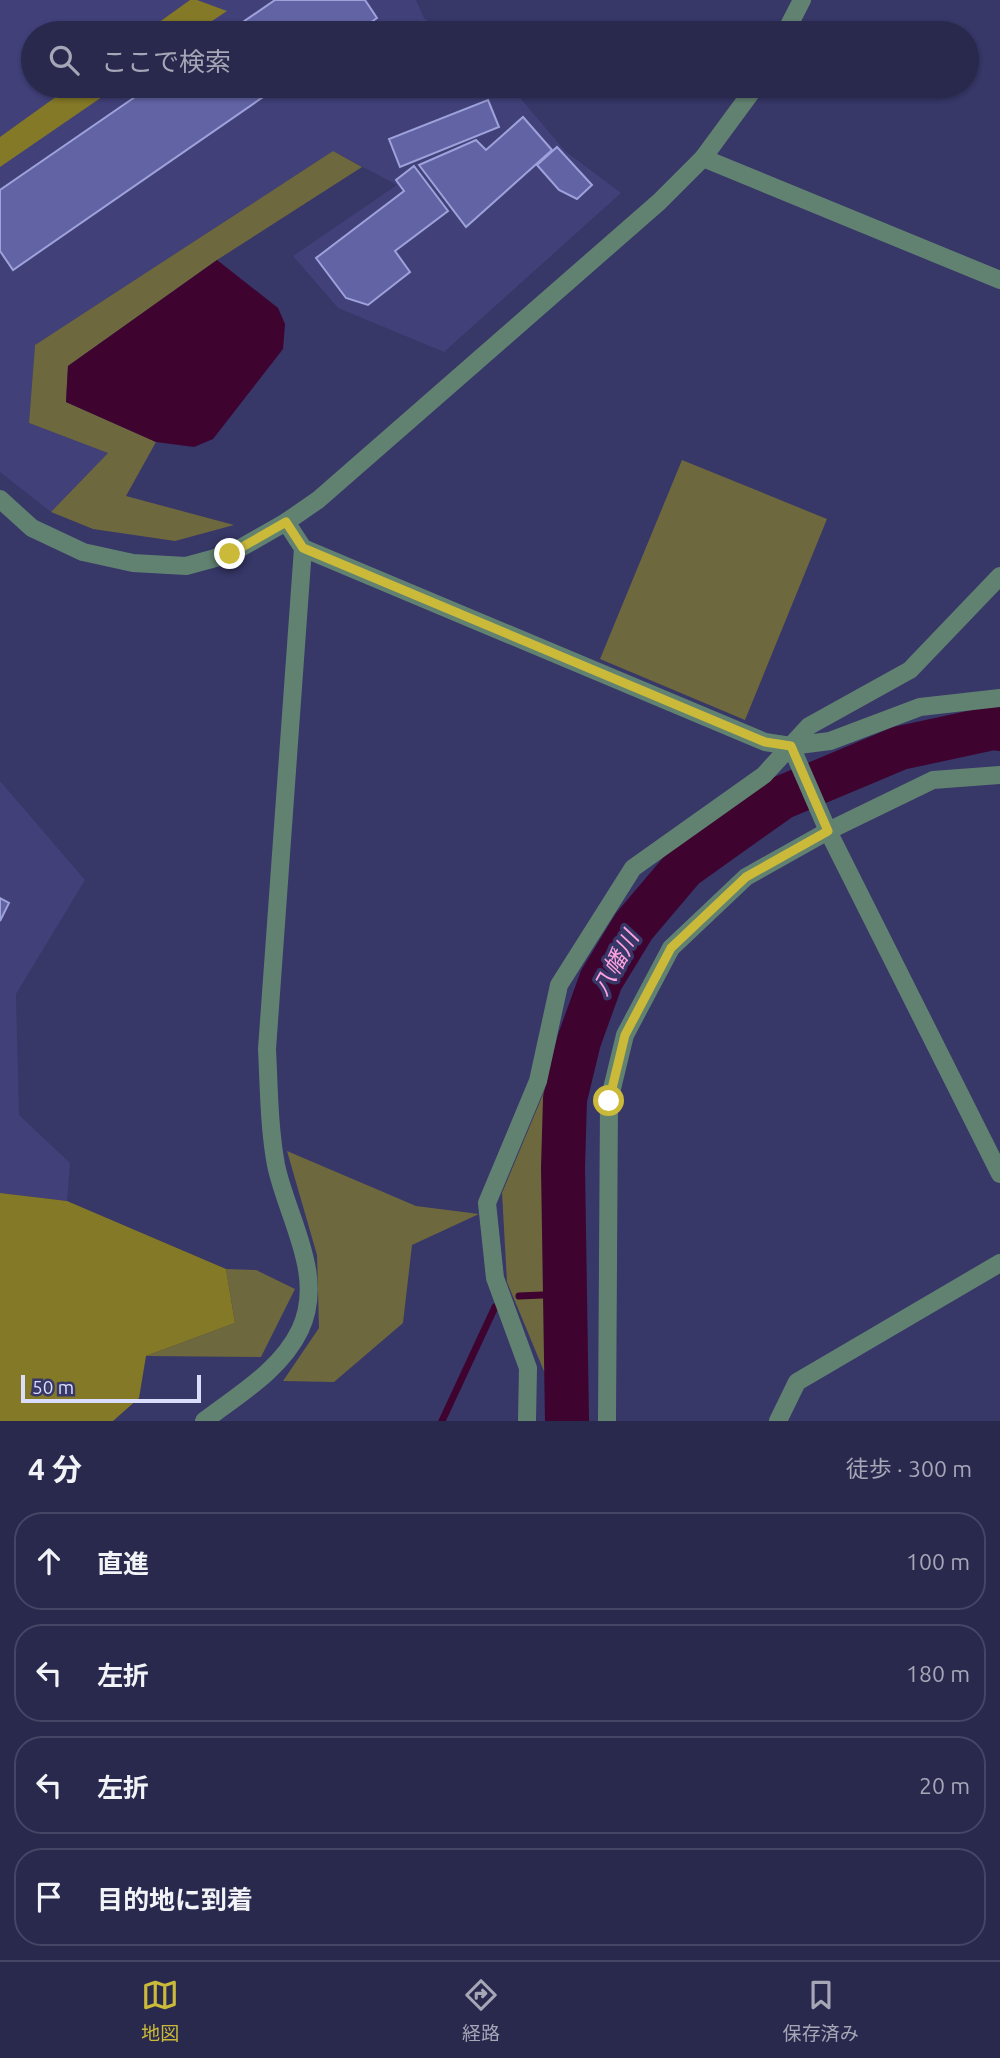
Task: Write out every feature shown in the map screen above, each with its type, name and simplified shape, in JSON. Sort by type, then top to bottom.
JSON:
[{"type":"street","points":[[791,21],[802,0]]},
{"type":"street","points":[[0,499],[32,528],[83,552],[133,563],[186,566],[230,554],[286,522],[328,491],[659,202],[703,158],[747,98]]},
{"type":"street","points":[[703,158],[1000,281]]},
{"type":"street","points":[[286,522],[303,548],[794,752],[828,831],[1000,1174]]},
{"type":"street","points":[[204,1421],[278,1362],[300,1329],[308,1296],[306,1259],[277,1168],[271,1132],[267,1049],[303,548]]},
{"type":"street","points":[[794,752],[809,726],[910,670],[1000,576]]},
{"type":"street","points":[[527,1421],[528,1367],[495,1278],[486,1203],[538,1081],[559,985],[633,868],[794,752],[920,707],[1000,698]]},
{"type":"street","points":[[607,1421],[609,1101],[625,1035],[671,948],[746,877],[828,831],[933,780],[1000,775]]},
{"type":"street","points":[[778,1421],[797,1382],[1000,1263]]},
{"type":"shaded area","points":[[0,0],[416,0],[424,18],[428,21],[21,21],[21,98],[520,98],[565,151],[621,193],[444,352],[338,308],[293,256],[397,185],[333,151],[35,345],[29,423],[108,453],[51,512],[0,472]]},
{"type":"shaded area","points":[[190,0],[227,11],[212,21],[161,21]]},
{"type":"shaded area","points":[[54,98],[101,98],[0,167],[0,137]]},
{"type":"shaded area","points":[[333,151],[362,167],[217,260],[68,366],[66,402],[156,442],[126,496],[234,525],[175,541],[93,529],[51,512],[108,453],[29,423],[35,345]]},
{"type":"shaded area","points":[[217,260],[278,308],[285,324],[283,349],[213,439],[194,447],[156,442],[66,402],[68,366]]},
{"type":"shaded area","points":[[682,460],[827,519],[745,720],[600,659]]},
{"type":"shaded area","points":[[0,781],[85,880],[16,994],[19,1115],[70,1163],[67,1201],[0,1193]]},
{"type":"shaded area","points":[[549,1080],[546,1376],[507,1282],[502,1193]]},
{"type":"shaded area","points":[[287,1151],[416,1206],[479,1214],[412,1245],[403,1323],[334,1382],[283,1381],[319,1328],[317,1255]]},
{"type":"shaded area","points":[[0,1193],[67,1201],[226,1269],[235,1323],[146,1356],[139,1398],[113,1421],[0,1421]]},
{"type":"shaded area","points":[[226,1269],[256,1270],[295,1289],[261,1357],[146,1356],[235,1323]]},
{"type":"building","points":[[275,0],[365,0],[377,18],[373,21],[244,21]]},
{"type":"building","points":[[134,98],[262,98],[13,270],[0,251],[0,190]]},
{"type":"building","points":[[488,100],[499,127],[400,167],[389,139]]},
{"type":"building","points":[[523,117],[552,150],[466,227],[419,165],[476,140],[486,150]]},
{"type":"building","points":[[557,147],[592,185],[577,199],[559,190],[537,165]]},
{"type":"building","points":[[414,166],[448,211],[395,251],[410,272],[368,305],[346,298],[316,258],[404,191],[396,180]]},
{"type":"building","points":[[0,898],[9,903],[0,921]]},
{"type":"waterway","name":"八幡川","points":[[567,1421],[563,1168],[565,1099],[579,1041],[601,980],[634,926],[684,867],[781,798],[900,748],[993,728],[1000,729]]},
{"type":"waterway","points":[[519,1296],[566,1294]]},
{"type":"waterway","points":[[442,1421],[495,1307]]},
{"type":"route","points":[[230,554],[286,522],[303,548],[765,742],[791,746],[828,831],[746,877],[671,948],[625,1035],[609,1101]]}]
